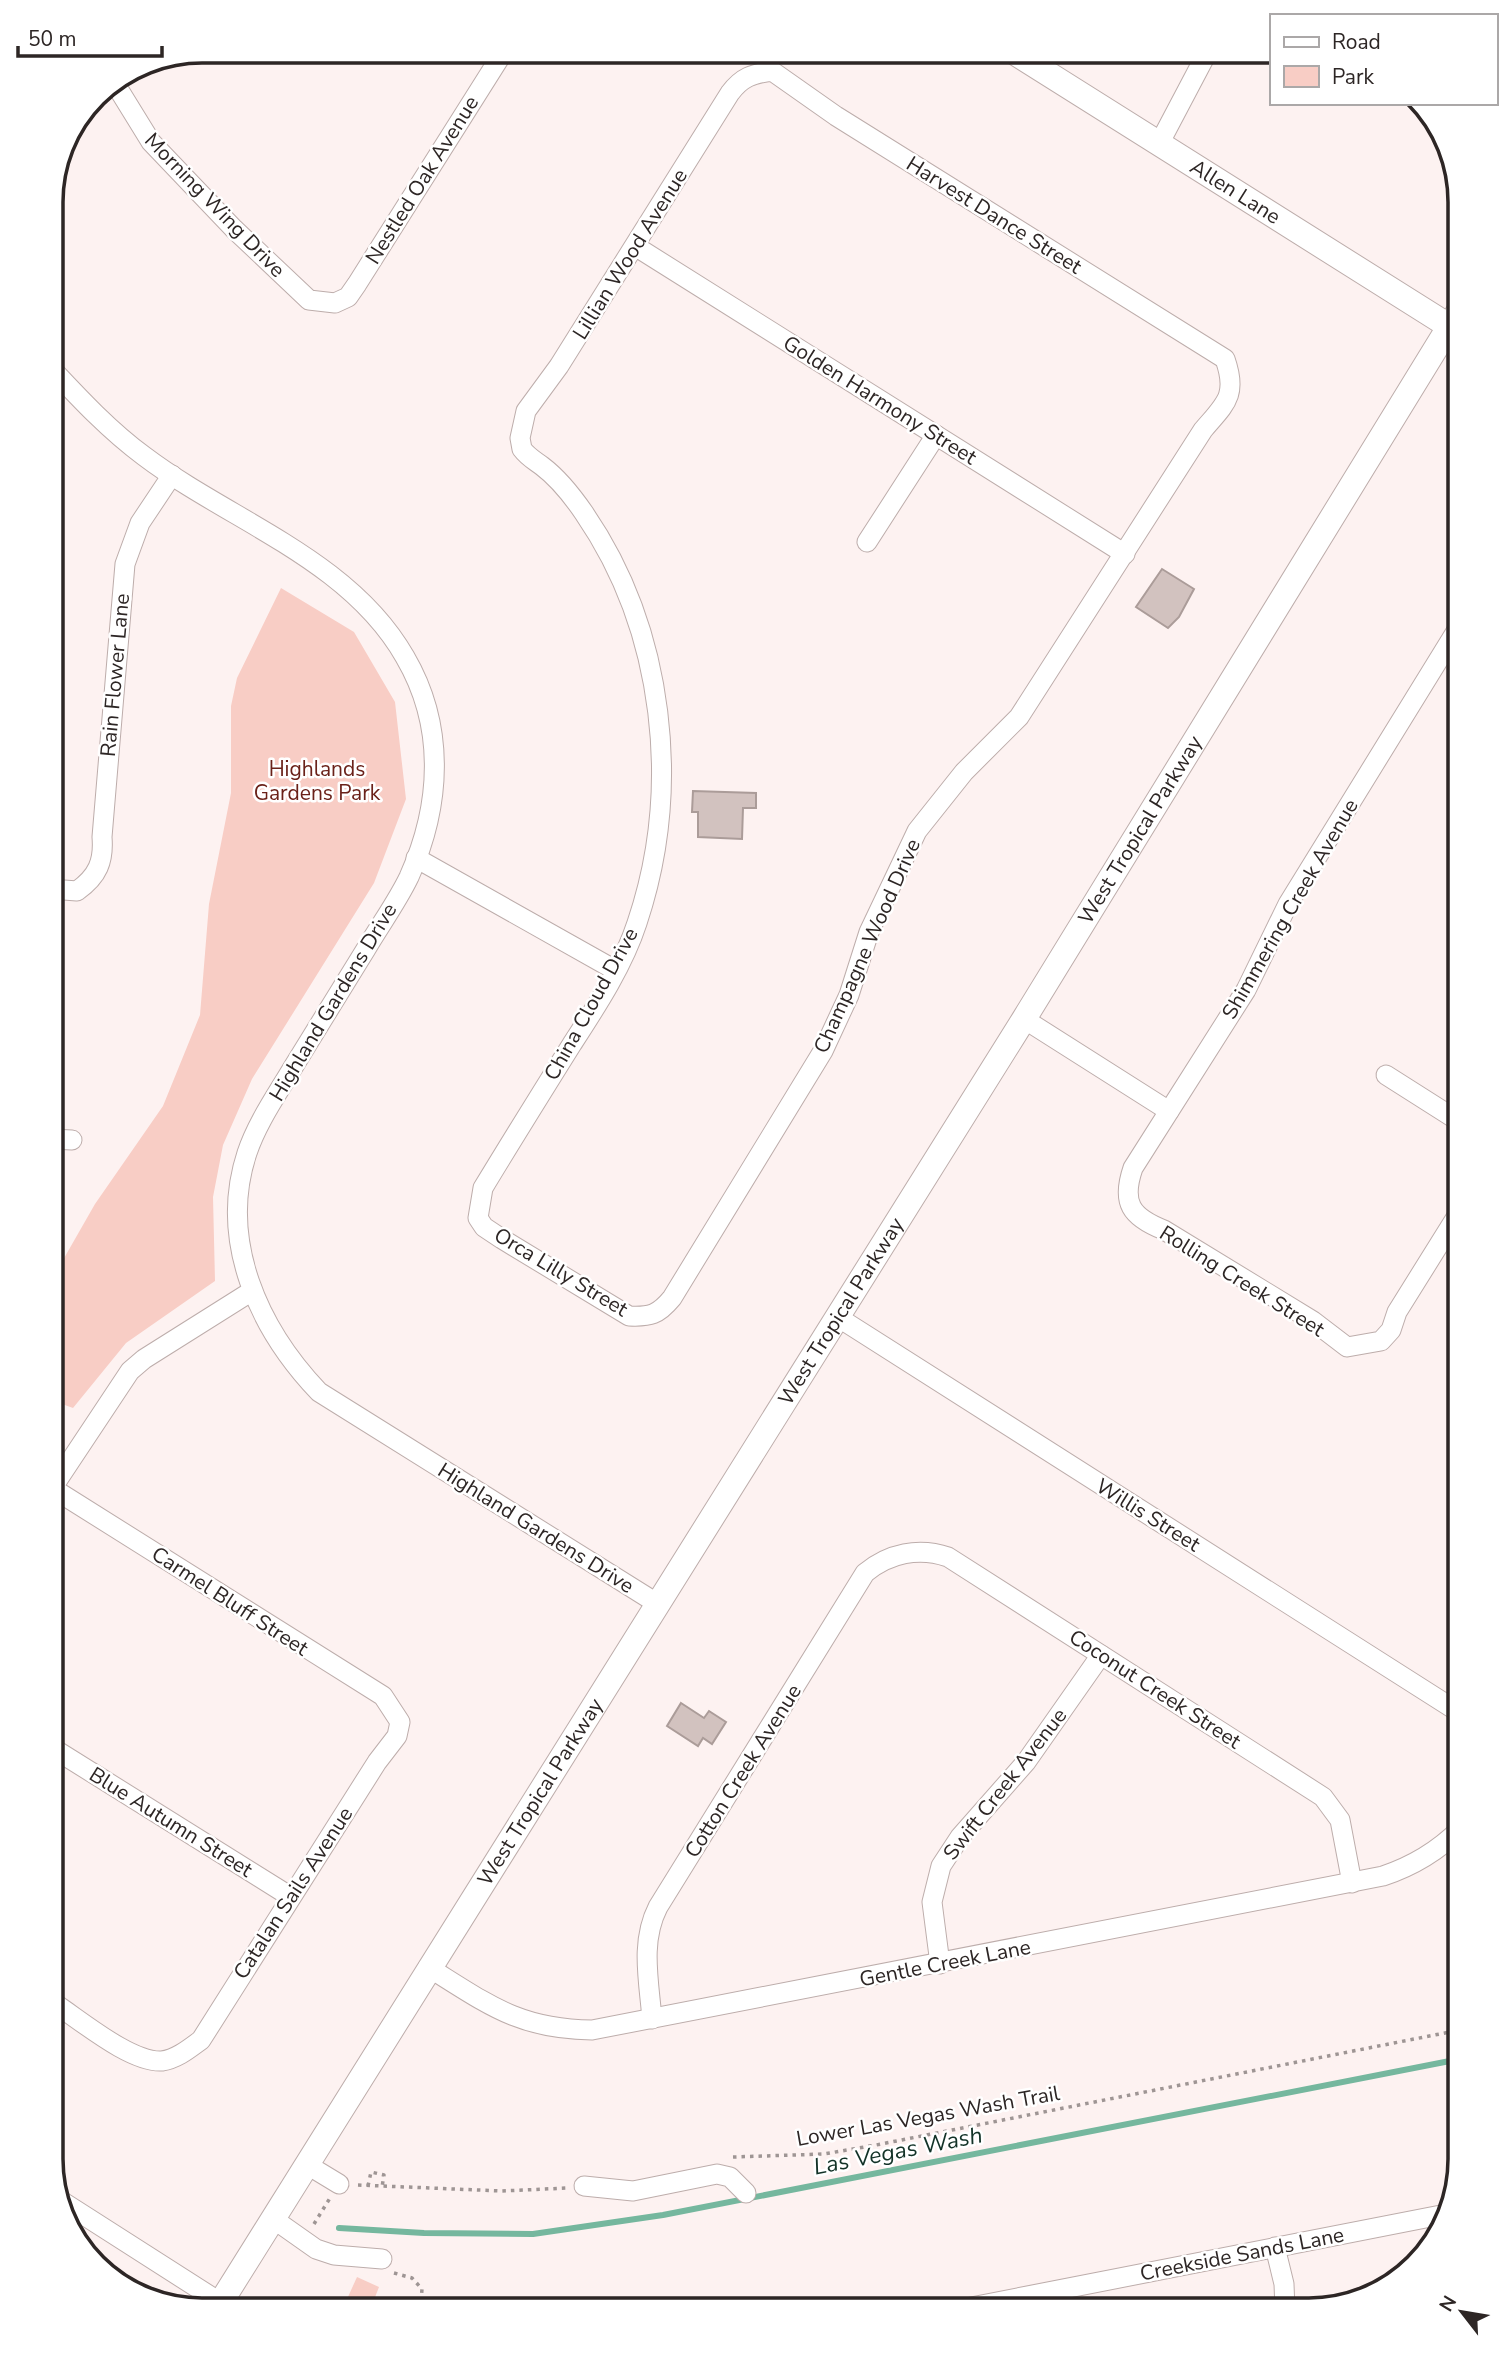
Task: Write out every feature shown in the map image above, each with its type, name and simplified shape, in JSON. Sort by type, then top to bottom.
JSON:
[{"type":"main road","name":"Allen Lane","points":[[1031,63],[1158,144],[1448,318]]},
{"type":"main road","name":"West Tropical Parkway","points":[[228,2298],[272,2218],[428,1967],[1024,1019],[1448,337]]},
{"type":"street","name":"Nestled Oak Avenue","points":[[335,303],[348,297],[357,284],[496,63]]},
{"type":"street","points":[[1158,144],[1202,63]]},
{"type":"street","name":"Harvest Dance Street","points":[[749,75],[772,71],[836,116],[1225,359],[1230,374]]},
{"type":"street","name":"Lillian Wood Avenue","points":[[520,438],[526,411],[559,366],[730,93],[739,80],[749,75]]},
{"type":"street","name":"Morning Wing Drive","points":[[119,90],[151,142],[233,229],[309,300],[335,303]]},
{"type":"street","name":"Golden Harmony Street","points":[[635,246],[1125,554]]},
{"type":"street","name":"Champagne Wood Drive","points":[[649,1317],[660,1312],[672,1298],[823,1051],[849,995],[869,932],[917,831],[964,772],[1019,717],[1203,430],[1226,405],[1231,392],[1230,374]]},
{"type":"street","name":"Highland Gardens Drive","points":[[63,380],[117,434],[172,475],[340,582],[368,605],[395,640],[422,694],[432,729],[435,752],[434,798],[427,832],[407,880],[255,1133],[238,1195],[238,1226],[252,1291],[260,1312],[281,1346],[319,1391],[657,1604]]},
{"type":"street","points":[[867,542],[936,435]]},
{"type":"street","name":"China Cloud Drive","points":[[478,1218],[484,1188],[615,970],[637,925],[655,846],[660,805],[659,709],[639,625],[613,565],[584,514],[560,482],[528,457],[520,438]]},
{"type":"street","name":"Rain Flower Lane","points":[[63,890],[77,891],[88,883],[104,855],[102,837],[125,564],[140,523],[172,475]]},
{"type":"street","name":"Shimmering Creek Avenue","points":[[1126,1195],[1133,1168],[1246,990],[1295,892],[1448,644]]},
{"type":"street","points":[[416,858],[615,970]]},
{"type":"street","points":[[1024,1019],[1170,1111]]},
{"type":"street","points":[[1385,1075],[1448,1114]]},
{"type":"street","points":[[63,1140],[72,1140]]},
{"type":"street","name":"Rolling Creek Street","points":[[1126,1195],[1130,1207],[1149,1224],[1313,1321],[1347,1347],[1371,1345],[1381,1341],[1391,1330],[1397,1312],[1448,1229]]},
{"type":"street","name":"Orca Lilly Street","points":[[478,1218],[484,1227],[618,1311],[629,1316],[649,1317]]},
{"type":"street","points":[[63,1472],[130,1371],[144,1359],[252,1291]]},
{"type":"street","name":"Willis Street","points":[[836,1317],[1448,1705]]},
{"type":"street","name":"Carmel Bluff Street","points":[[63,1496],[383,1696],[400,1722]]},
{"type":"street","name":"Coconut Creek Street","points":[[902,1554],[922,1551],[948,1558],[1323,1797],[1340,1820],[1352,1883]]},
{"type":"street","name":"Cotton Creek Avenue","points":[[652,2019],[646,1941],[649,1925],[658,1908],[865,1573],[889,1557],[902,1554]]},
{"type":"street","name":"Swift Creek Avenue","points":[[940,1964],[932,1910],[941,1866],[960,1837],[1026,1762],[1101,1656]]},
{"type":"street","name":"Catalan Sails Avenue","points":[[63,2009],[131,2053],[147,2060],[176,2057],[201,2039],[377,1762],[397,1736],[400,1722]]},
{"type":"street","name":"Blue Autumn Street","points":[[63,1754],[291,1897]]},
{"type":"street","name":"Gentle Creek Lane","points":[[428,1967],[497,2010],[537,2026],[592,2031],[1352,1883],[1412,1866],[1448,1840]]},
{"type":"street","points":[[306,2164],[339,2184]]},
{"type":"street","points":[[584,2186],[633,2190],[717,2175],[730,2177],[746,2193]]},
{"type":"street","points":[[71,2208],[208,2298]]},
{"type":"street","name":"Creekside Sands Lane","points":[[1017,2298],[1435,2216]]},
{"type":"street","points":[[272,2218],[303,2242],[334,2255],[384,2265]]},
{"type":"street","points":[[1275,2247],[1285,2298]]},
{"type":"path","name":"Lower Las Vegas Wash Trail","points":[[720,2159],[753,2155],[824,2154],[863,2148],[1448,2032]]},
{"type":"path","points":[[368,2186],[371,2172],[384,2175],[382,2186]]},
{"type":"path","points":[[303,2242],[339,2184],[516,2190],[584,2186]]},
{"type":"path","points":[[384,2265],[417,2282],[424,2298]]},
{"type":"green space","name":"Highlands Gardens Park","points":[[281,588],[354,632],[395,702],[406,799],[374,883],[252,1079],[223,1145],[213,1197],[215,1281],[126,1343],[73,1408],[63,1404],[63,1260],[95,1204],[163,1106],[200,1015],[209,904],[231,793],[231,706],[237,678]]},
{"type":"green space","points":[[357,2277],[379,2287],[375,2298],[348,2298]]},
{"type":"building","points":[[1162,569],[1194,589],[1179,617],[1168,628],[1136,607]]},
{"type":"building","points":[[693,791],[756,793],[756,808],[743,808],[742,839],[698,837],[698,812],[692,812]]},
{"type":"building","points":[[681,1703],[704,1718],[709,1711],[726,1722],[712,1744],[703,1738],[698,1746],[667,1726]]},
{"type":"waterway","name":"Las Vegas Wash","points":[[339,2228],[424,2233],[533,2234],[663,2215],[1448,2061]]}]
